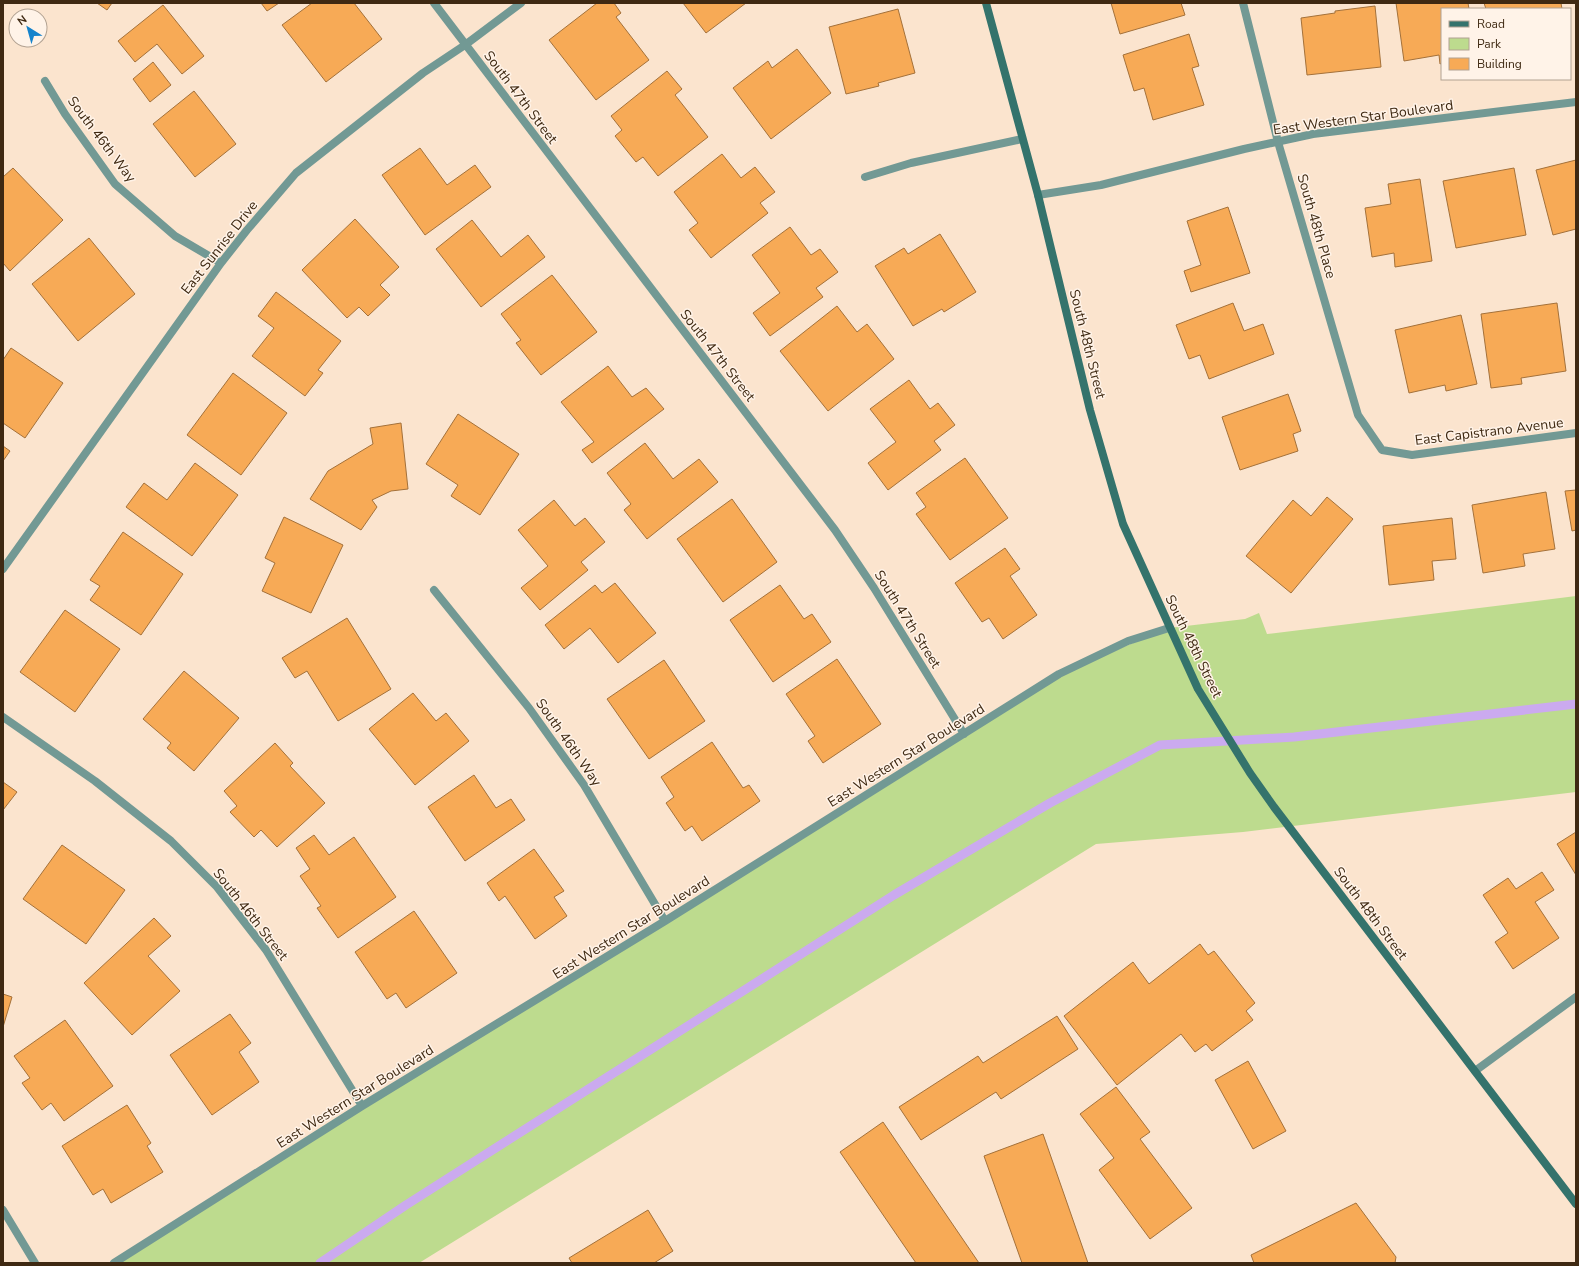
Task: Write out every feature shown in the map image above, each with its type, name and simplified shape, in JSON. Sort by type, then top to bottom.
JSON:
[{"type":"main road","name":"South 48th Street","points":[[986,3],[1038,195],[1090,410],[1123,524],[1198,689],[1250,773],[1290,828],[1576,1204]]},
{"type":"street","name":"South 47th Street","points":[[434,3],[835,530],[874,588],[964,734]]},
{"type":"street","name":"East Sunrise Drive","points":[[3,569],[221,263],[296,173],[423,74],[521,3]]},
{"type":"street","name":"South 48th Place","points":[[1243,3],[1278,142],[1358,415],[1382,450]]},
{"type":"street","name":"South 46th Way","points":[[45,81],[65,114],[116,184],[175,236],[221,263]]},
{"type":"street","name":"East Western Star Boulevard","points":[[1038,195],[1101,185],[1244,149],[1313,134],[1576,102]]},
{"type":"street","points":[[865,177],[911,163],[1022,139]]},
{"type":"street","name":"East Capistrano Avenue","points":[[1382,450],[1412,455],[1576,433]]},
{"type":"street","name":"South 46th Way","points":[[434,590],[529,708],[584,785],[665,922]]},
{"type":"street","name":"East Western Star Boulevard","points":[[114,1263],[362,1106],[665,922],[1059,674],[1128,641],[1169,628]]},
{"type":"street","name":"South 46th Street","points":[[3,717],[95,781],[171,841],[217,887],[266,950],[362,1106]]},
{"type":"street","points":[[1475,1071],[1576,997]]},
{"type":"street","points":[[3,1210],[35,1263]]},
{"type":"green space","points":[[1576,596],[1576,792],[1243,832],[1096,844],[419,1263],[114,1263],[1059,674],[1169,628],[1245,619],[1259,613],[1267,634]]},
{"type":"building","points":[[97,3],[112,3],[107,10]]},
{"type":"building","points":[[261,3],[279,3],[267,11]]},
{"type":"building","points":[[312,3],[354,3],[382,39],[326,82],[282,25]]},
{"type":"building","points":[[597,3],[614,3],[621,13],[616,17],[649,60],[596,100],[549,40]]},
{"type":"building","points":[[683,3],[746,3],[706,33]]},
{"type":"building","points":[[1111,3],[1181,3],[1185,15],[1120,34]]},
{"type":"building","points":[[1396,3],[1468,3],[1469,8],[1441,8],[1441,64],[1439,55],[1404,61]]},
{"type":"building","points":[[1484,3],[1561,3],[1562,8],[1486,8]]},
{"type":"building","points":[[163,5],[204,56],[182,74],[157,44],[135,62],[118,41]]},
{"type":"building","points":[[1375,6],[1381,67],[1307,75],[1301,18],[1335,13],[1335,11]]},
{"type":"building","points":[[898,9],[915,73],[878,83],[879,86],[846,94],[829,27]]},
{"type":"building","points":[[1189,34],[1199,66],[1192,68],[1204,105],[1153,120],[1144,88],[1134,91],[1123,55]]},
{"type":"building","points":[[797,49],[831,93],[771,139],[733,88],[768,61],[772,68]]},
{"type":"building","points":[[153,62],[171,85],[150,102],[133,79]]},
{"type":"building","points":[[667,71],[682,89],[675,95],[708,137],[658,176],[643,157],[636,162],[615,136],[622,130],[611,116]]},
{"type":"building","points":[[194,91],[236,144],[195,177],[153,124]]},
{"type":"building","points":[[420,148],[447,185],[475,165],[491,187],[425,235],[382,175]]},
{"type":"building","points":[[722,154],[741,178],[755,167],[775,192],[760,203],[768,213],[711,258],[689,230],[698,223],[674,192]]},
{"type":"building","points":[[1576,160],[1576,229],[1553,235],[1536,170]]},
{"type":"building","points":[[13,168],[63,220],[10,271],[3,263],[3,177]]},
{"type":"building","points":[[1514,168],[1526,235],[1456,248],[1443,181]]},
{"type":"building","points":[[1420,179],[1432,261],[1395,267],[1394,253],[1372,257],[1365,208],[1391,204],[1388,184]]},
{"type":"building","points":[[1228,207],[1250,273],[1191,292],[1184,271],[1201,265],[1187,221]]},
{"type":"building","points":[[355,219],[399,267],[380,285],[390,295],[368,316],[359,307],[347,318],[302,270]]},
{"type":"building","points":[[472,220],[501,257],[528,235],[545,257],[481,307],[436,249]]},
{"type":"building","points":[[790,227],[811,255],[820,249],[838,272],[816,288],[823,297],[770,336],[753,313],[780,293],[752,255]]},
{"type":"building","points":[[940,234],[976,292],[944,312],[942,309],[913,326],[875,266],[904,248],[908,254]]},
{"type":"building","points":[[89,238],[135,294],[78,341],[32,284]]},
{"type":"building","points":[[552,275],[597,332],[541,375],[516,343],[521,340],[501,314]]},
{"type":"building","points":[[276,292],[341,341],[318,370],[323,373],[305,396],[252,356],[274,328],[258,316]]},
{"type":"building","points":[[1233,303],[1244,331],[1263,324],[1274,354],[1209,379],[1200,355],[1189,359],[1176,325]]},
{"type":"building","points":[[1557,303],[1566,371],[1521,378],[1522,384],[1491,388],[1481,314]]},
{"type":"building","points":[[837,306],[857,332],[867,324],[894,359],[828,411],[780,351]]},
{"type":"building","points":[[1461,315],[1477,384],[1446,391],[1445,385],[1409,393],[1395,330]]},
{"type":"building","points":[[11,348],[63,383],[25,438],[3,423],[3,360]]},
{"type":"building","points":[[608,366],[632,397],[646,388],[664,409],[592,463],[582,450],[594,442],[561,402]]},
{"type":"building","points":[[233,373],[287,413],[241,475],[187,435]]},
{"type":"building","points":[[909,380],[930,409],[938,403],[955,425],[934,441],[941,450],[888,490],[868,463],[896,442],[870,409]]},
{"type":"building","points":[[1288,394],[1301,431],[1293,434],[1298,451],[1240,470],[1222,417]]},
{"type":"building","points":[[458,414],[519,454],[480,515],[451,496],[458,485],[426,464]]},
{"type":"building","points":[[401,423],[408,489],[391,491],[372,500],[377,507],[361,530],[310,499],[328,471],[373,444],[370,428]]},
{"type":"building","points":[[645,443],[673,479],[699,459],[718,482],[647,539],[624,510],[631,504],[607,473]]},
{"type":"building","points":[[3,446],[10,451],[3,461]]},
{"type":"building","points":[[965,458],[1008,518],[950,560],[916,514],[926,507],[916,493]]},
{"type":"building","points":[[195,463],[238,495],[192,556],[126,507],[144,483],[167,500]]},
{"type":"building","points":[[1576,490],[1576,530],[1572,531],[1565,491]]},
{"type":"building","points":[[1546,492],[1555,549],[1523,554],[1525,566],[1483,573],[1472,505]]},
{"type":"building","points":[[1327,497],[1353,519],[1291,593],[1246,556],[1293,500],[1311,516]]},
{"type":"building","points":[[732,499],[777,562],[723,602],[677,539]]},
{"type":"building","points":[[554,500],[575,526],[585,518],[605,542],[581,562],[588,570],[540,610],[521,588],[548,566],[518,530]]},
{"type":"building","points":[[284,517],[343,545],[311,613],[262,591],[275,563],[265,558]]},
{"type":"building","points":[[1452,518],[1456,559],[1432,561],[1434,580],[1389,585],[1383,526]]},
{"type":"building","points":[[123,532],[183,574],[141,635],[90,600],[100,586],[90,580]]},
{"type":"building","points":[[1005,548],[1020,569],[1010,576],[1037,615],[1003,639],[989,618],[982,622],[955,583]]},
{"type":"building","points":[[615,583],[656,633],[618,663],[590,628],[564,649],[545,625],[595,585],[602,593]]},
{"type":"building","points":[[780,585],[804,619],[812,614],[831,642],[773,682],[730,620]]},
{"type":"building","points":[[65,610],[120,649],[75,712],[20,672]]},
{"type":"building","points":[[347,618],[391,689],[338,721],[307,671],[295,678],[282,658]]},
{"type":"building","points":[[837,659],[881,724],[823,763],[808,741],[815,736],[786,694]]},
{"type":"building","points":[[664,660],[705,721],[649,759],[607,699]]},
{"type":"building","points":[[184,671],[239,718],[194,771],[167,748],[171,743],[143,719]]},
{"type":"building","points":[[413,693],[436,721],[446,713],[469,741],[415,785],[369,729]]},
{"type":"building","points":[[712,742],[743,788],[749,785],[760,801],[702,841],[692,826],[685,831],[666,803],[674,797],[661,777]]},
{"type":"building","points":[[275,743],[293,763],[290,766],[325,803],[277,847],[261,830],[254,837],[230,812],[237,806],[224,791]]},
{"type":"building","points":[[474,775],[496,808],[511,799],[525,820],[465,861],[428,807]]},
{"type":"building","points":[[3,782],[17,792],[3,810]]},
{"type":"building","points":[[1576,832],[1576,875],[1557,844]]},
{"type":"building","points":[[314,835],[329,855],[354,837],[396,897],[338,938],[317,908],[321,906],[300,876],[310,869],[296,848]]},
{"type":"building","points":[[62,845],[125,890],[86,944],[23,899]]},
{"type":"building","points":[[534,849],[564,891],[554,897],[567,916],[535,939],[505,896],[499,901],[487,883]]},
{"type":"building","points":[[1542,872],[1554,890],[1535,902],[1559,938],[1513,969],[1495,942],[1508,933],[1483,895],[1508,878],[1516,889]]},
{"type":"building","points":[[414,911],[457,973],[406,1008],[396,993],[387,999],[355,952]]},
{"type":"building","points":[[154,918],[171,936],[148,956],[180,991],[132,1035],[84,983]]},
{"type":"building","points":[[1200,944],[1208,955],[1214,951],[1255,1003],[1246,1011],[1253,1020],[1212,1051],[1206,1044],[1195,1052],[1181,1034],[1117,1085],[1064,1016],[1133,962],[1149,984]]},
{"type":"building","points":[[3,994],[12,997],[3,1027]]},
{"type":"building","points":[[230,1014],[251,1043],[239,1052],[259,1082],[212,1115],[170,1055]]},
{"type":"building","points":[[1057,1016],[1078,1049],[1001,1099],[996,1092],[921,1140],[899,1107],[978,1056],[983,1063]]},
{"type":"building","points":[[65,1020],[113,1086],[64,1121],[51,1103],[42,1110],[22,1083],[30,1078],[14,1056]]},
{"type":"building","points":[[1248,1061],[1286,1131],[1253,1149],[1215,1080]]},
{"type":"building","points":[[1116,1087],[1150,1132],[1140,1139],[1192,1208],[1150,1239],[1099,1170],[1114,1158],[1080,1114]]},
{"type":"building","points":[[127,1105],[151,1143],[147,1146],[163,1172],[111,1203],[103,1189],[93,1195],[62,1146]]},
{"type":"building","points":[[883,1122],[979,1263],[916,1263],[840,1152]]},
{"type":"building","points":[[1043,1134],[1088,1263],[1022,1263],[984,1156]]},
{"type":"building","points":[[1356,1203],[1396,1257],[1395,1263],[1254,1263],[1251,1255]]},
{"type":"building","points":[[648,1210],[673,1251],[654,1263],[572,1263],[569,1258]]},
{"type":"waterway","points":[[320,1263],[406,1205],[894,895],[1050,803],[1160,745],[1294,737],[1576,704]]}]
